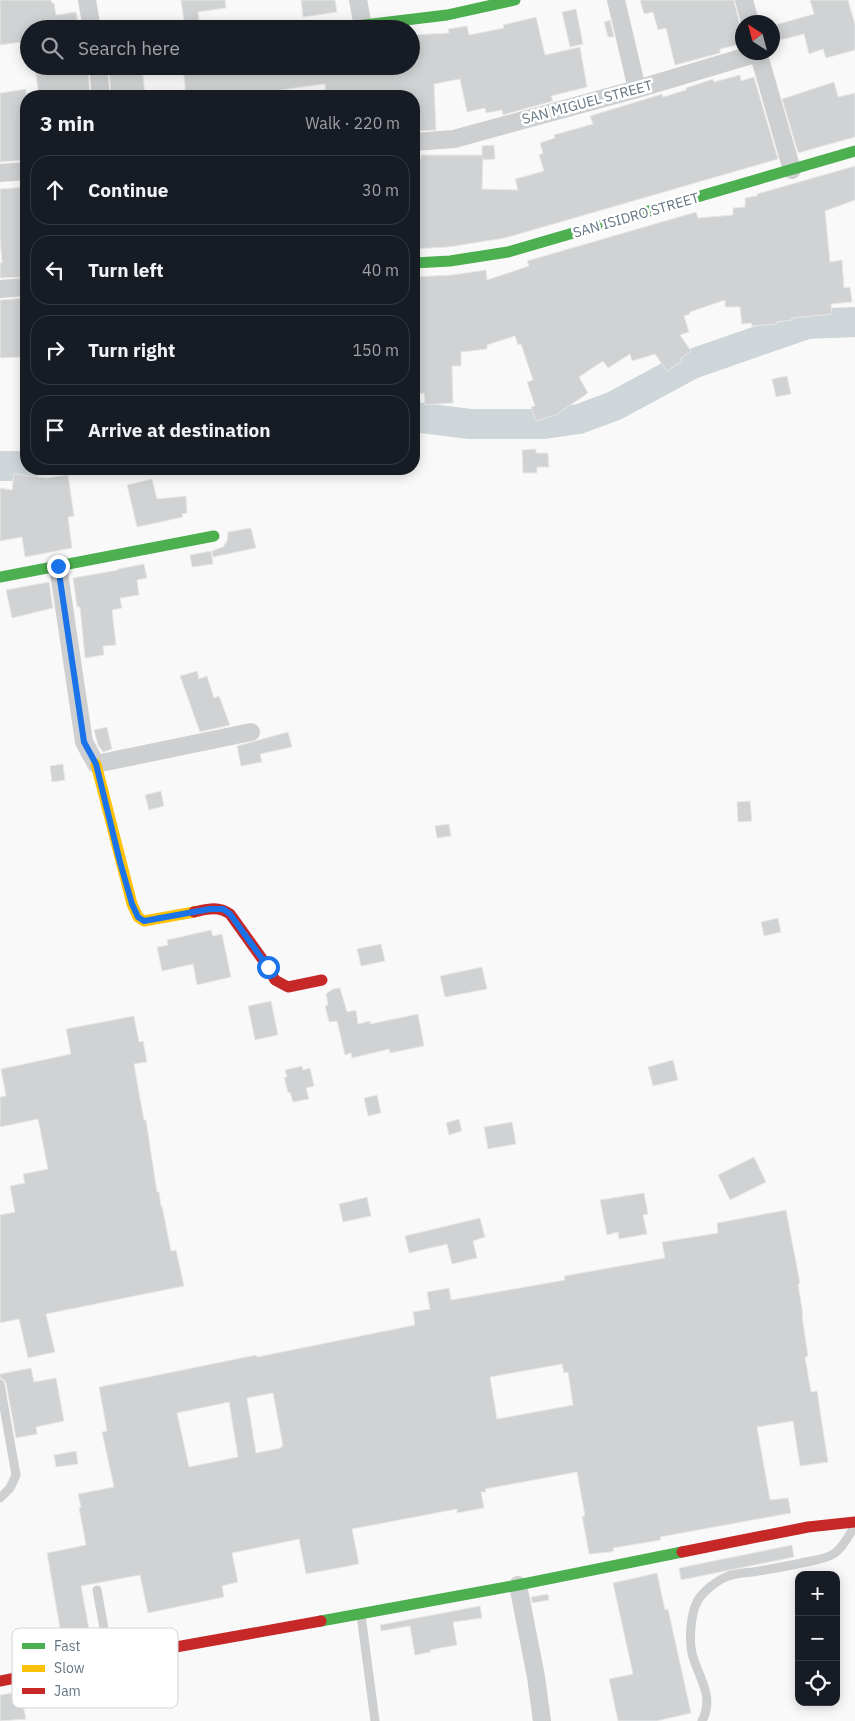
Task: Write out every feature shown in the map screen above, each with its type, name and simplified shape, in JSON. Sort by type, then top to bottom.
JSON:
[{"type":"street","points":[[87,0],[90,20]]},
{"type":"street","points":[[358,0],[362,20]]},
{"type":"street","points":[[418,20],[485,4],[515,0]]},
{"type":"street","points":[[616,0],[637,89]]},
{"type":"street","points":[[744,0],[748,15]]},
{"type":"street","name":"SAN MIGUEL STREET","points":[[420,142],[454,139],[735,60]]},
{"type":"street","points":[[760,60],[792,170]]},
{"type":"street","points":[[99,75],[100,90]]},
{"type":"street","name":"SAN ISIDRO STREET","points":[[420,263],[450,261],[508,252],[855,151]]},
{"type":"street","points":[[0,173],[20,171]]},
{"type":"street","points":[[0,289],[20,287]]},
{"type":"street","points":[[0,578],[214,536]]},
{"type":"street","points":[[58,566],[84,742],[96,764],[120,862],[132,904],[138,917],[144,921],[210,909],[223,909],[230,914],[268,967],[275,980],[288,987],[322,980]]},
{"type":"street","points":[[96,764],[251,732]]},
{"type":"street","points":[[178,1646],[518,1585],[808,1527],[855,1524]]},
{"type":"street","points":[[518,1585],[536,1677],[542,1721]]},
{"type":"lane","points":[[0,1384],[16,1475],[10,1488],[0,1498]]},
{"type":"lane","points":[[702,1721],[707,1711],[707,1699],[703,1681],[693,1658],[690,1635],[692,1616],[698,1600],[710,1587],[725,1577],[797,1564],[834,1554],[848,1541],[855,1524]]},
{"type":"lane","points":[[97,1590],[104,1628]]},
{"type":"lane","points":[[361,1613],[375,1721]]},
{"type":"building","points":[[0,0],[51,0],[54,3],[56,15],[76,12],[77,20],[20,20],[20,42],[0,45]]},
{"type":"building","points":[[181,0],[225,0],[226,8],[198,12],[199,20],[184,20]]},
{"type":"building","points":[[301,0],[335,0],[337,12],[303,17]]},
{"type":"building","points":[[640,0],[734,0],[738,15],[735,15],[735,46],[720,49],[720,53],[675,65],[666,28],[658,30],[653,12],[644,14]]},
{"type":"building","points":[[810,0],[848,0],[855,24],[855,50],[826,58],[823,49],[809,54],[804,34],[780,40],[780,24],[814,14]]},
{"type":"building","points":[[576,9],[583,44],[570,47],[562,12]]},
{"type":"building","points":[[536,17],[545,55],[580,47],[587,87],[551,96],[553,101],[503,115],[502,110],[486,113],[485,108],[467,112],[460,79],[434,84],[436,130],[420,131],[420,90],[325,90],[325,84],[280,90],[185,90],[184,75],[420,75],[420,35],[449,33],[448,29],[467,26],[469,35],[504,28],[503,25]]},
{"type":"building","points":[[610,20],[614,37],[608,37],[604,22]]},
{"type":"building","points":[[36,75],[88,75],[90,90],[38,90]]},
{"type":"building","points":[[110,75],[143,75],[144,90],[111,90]]},
{"type":"building","points":[[740,75],[741,81],[754,77],[778,159],[505,238],[448,247],[420,249],[421,155],[482,155],[482,146],[494,145],[495,159],[483,160],[483,157],[482,189],[518,190],[515,179],[544,171],[539,155],[543,153],[540,143],[555,138],[554,135],[593,124],[590,116],[662,94],[663,97],[713,79],[714,82]]},
{"type":"building","points":[[834,82],[838,97],[855,93],[855,137],[798,153],[782,99]]},
{"type":"building","points":[[26,89],[20,90],[20,160],[0,162],[0,93]]},
{"type":"building","points":[[855,166],[855,200],[825,211],[830,262],[842,260],[844,288],[850,287],[852,302],[831,304],[832,314],[792,318],[792,320],[777,322],[777,324],[752,326],[751,323],[742,324],[740,307],[725,307],[725,300],[690,312],[690,314],[684,316],[689,332],[680,335],[691,351],[680,359],[682,361],[667,371],[655,354],[632,361],[630,354],[608,368],[603,361],[579,377],[588,393],[556,415],[536,421],[531,407],[535,406],[527,382],[533,380],[521,344],[518,345],[515,336],[487,345],[487,349],[461,352],[461,366],[452,366],[453,403],[425,405],[424,393],[420,393],[420,277],[486,270],[487,280],[529,266],[527,261],[696,212],[698,218],[733,215],[733,208],[745,207],[745,198],[757,196],[757,194]]},
{"type":"building","points":[[20,187],[20,277],[0,278],[0,263],[2,263],[0,189]]},
{"type":"building","points":[[20,298],[20,357],[0,358],[0,300]]},
{"type":"building","points":[[787,376],[791,394],[776,397],[772,379]]},
{"type":"building","points":[[536,449],[536,453],[548,453],[549,467],[537,467],[537,473],[523,473],[522,450]]},
{"type":"building","points":[[14,474],[47,478],[68,475],[74,516],[68,517],[72,548],[25,557],[22,537],[0,541],[0,488],[12,490]]},
{"type":"building","points":[[152,479],[157,499],[186,496],[187,513],[182,514],[183,517],[137,527],[127,485]]},
{"type":"building","points":[[251,528],[256,548],[213,557],[212,551],[223,547],[227,541],[228,532]]},
{"type":"building","points":[[211,551],[213,564],[192,567],[190,555]]},
{"type":"building","points":[[144,564],[147,578],[137,580],[139,595],[120,598],[122,608],[112,610],[116,645],[103,646],[104,655],[85,658],[80,607],[77,607],[73,578]]},
{"type":"building","points":[[49,582],[53,608],[12,618],[6,590]]},
{"type":"building","points":[[197,671],[199,679],[207,676],[214,698],[219,696],[230,725],[200,732],[180,676]]},
{"type":"building","points":[[107,727],[112,749],[103,752],[98,745],[94,730]]},
{"type":"building","points":[[288,732],[292,747],[260,754],[262,762],[241,766],[237,746]]},
{"type":"building","points":[[63,764],[65,780],[52,782],[50,766]]},
{"type":"building","points":[[161,791],[164,806],[149,810],[145,795]]},
{"type":"building","points":[[750,801],[752,821],[738,822],[737,802]]},
{"type":"building","points":[[449,824],[451,836],[437,838],[435,826]]},
{"type":"building","points":[[778,918],[781,932],[764,936],[761,922]]},
{"type":"building","points":[[211,930],[213,936],[222,934],[231,977],[197,985],[193,964],[162,971],[157,947],[168,945],[167,940]]},
{"type":"building","points":[[381,944],[385,961],[361,966],[357,949]]},
{"type":"building","points":[[482,967],[487,989],[445,997],[440,976]]},
{"type":"building","points":[[340,988],[347,1012],[356,1010],[358,1024],[370,1021],[370,1024],[418,1014],[424,1046],[390,1053],[389,1049],[352,1058],[351,1053],[345,1055],[337,1021],[329,1022],[325,1006],[328,1005],[326,994],[333,989]]},
{"type":"building","points":[[271,1001],[278,1035],[255,1040],[248,1006]]},
{"type":"building","points":[[134,1016],[139,1042],[143,1041],[147,1062],[134,1064],[144,1120],[146,1120],[157,1192],[159,1192],[171,1251],[176,1250],[184,1286],[46,1314],[55,1352],[28,1358],[19,1319],[0,1323],[0,1215],[15,1212],[10,1186],[25,1183],[23,1174],[48,1169],[38,1119],[0,1127],[0,1097],[6,1096],[1,1069],[71,1054],[66,1029]]},
{"type":"building","points":[[673,1060],[678,1080],[653,1086],[648,1067]]},
{"type":"building","points":[[302,1066],[303,1070],[310,1068],[314,1086],[306,1088],[309,1099],[293,1102],[290,1092],[288,1093],[284,1077],[287,1077],[285,1070]]},
{"type":"building","points":[[377,1095],[381,1113],[368,1116],[364,1098]]},
{"type":"building","points":[[459,1119],[462,1131],[449,1135],[446,1123]]},
{"type":"building","points":[[512,1122],[516,1144],[488,1149],[484,1127]]},
{"type":"building","points":[[754,1157],[766,1182],[730,1200],[718,1175]]},
{"type":"building","points":[[644,1193],[648,1214],[643,1215],[647,1234],[619,1239],[618,1232],[607,1235],[600,1200]]},
{"type":"building","points":[[367,1197],[371,1216],[343,1222],[339,1204]]},
{"type":"building","points":[[786,1210],[800,1283],[798,1284],[808,1356],[805,1357],[811,1392],[817,1391],[828,1462],[800,1466],[793,1421],[757,1427],[770,1500],[788,1498],[791,1513],[660,1537],[661,1540],[613,1548],[614,1551],[610,1552],[589,1554],[582,1516],[585,1516],[577,1472],[485,1489],[486,1492],[481,1492],[484,1508],[457,1513],[457,1509],[352,1529],[359,1564],[306,1574],[299,1539],[232,1553],[238,1582],[222,1586],[224,1597],[148,1613],[140,1575],[81,1586],[89,1628],[60,1628],[47,1553],[86,1545],[78,1494],[114,1487],[102,1432],[107,1431],[99,1387],[415,1325],[413,1312],[430,1309],[427,1292],[449,1288],[451,1300],[565,1280],[564,1276],[665,1258],[662,1242],[718,1233],[717,1223]],"holes":[[[562,1364],[564,1373],[568,1372],[573,1405],[497,1419],[490,1377]],[[273,1393],[283,1446],[256,1453],[247,1398]],[[229,1402],[238,1457],[189,1467],[177,1413]]]},
{"type":"building","points":[[480,1218],[485,1237],[473,1241],[477,1258],[452,1264],[447,1244],[409,1253],[405,1236]]},
{"type":"building","points":[[31,1368],[34,1382],[56,1378],[64,1421],[36,1427],[37,1434],[16,1438],[6,1383],[0,1378],[0,1374]]},
{"type":"building","points":[[76,1451],[78,1464],[56,1467],[54,1455]]},
{"type":"building","points":[[792,1545],[794,1557],[681,1580],[679,1568]]},
{"type":"building","points":[[657,1573],[665,1610],[668,1609],[691,1713],[657,1721],[618,1721],[609,1679],[633,1674],[613,1583]]},
{"type":"building","points":[[548,1594],[549,1600],[532,1603],[531,1597]]},
{"type":"building","points":[[480,1606],[482,1618],[453,1622],[457,1645],[430,1650],[431,1652],[415,1655],[410,1626],[381,1631],[380,1625]]},
{"type":"building","points":[[12,1693],[12,1708],[24,1708],[26,1719],[0,1721],[0,1695]]},
{"type":"waterway","points":[[420,418],[470,424],[544,424],[579,419],[614,406],[692,364],[807,324],[855,322]]},
{"type":"waterway","points":[[0,466],[20,466]]},
{"type":"traffic: fast","points":[[406,20],[447,15],[515,0]]},
{"type":"traffic: fast","points":[[420,263],[450,261],[508,252],[855,151]]},
{"type":"traffic: fast","points":[[0,577],[214,536]]},
{"type":"traffic: fast","points":[[321,1621],[518,1585],[682,1552]]},
{"type":"traffic: slow","points":[[96,764],[132,904],[138,917],[144,921],[194,912]]},
{"type":"traffic: jam","points":[[194,912],[217,909],[230,914],[268,967],[275,980],[288,987],[322,980]]},
{"type":"traffic: jam","points":[[682,1552],[808,1527],[855,1522]]},
{"type":"traffic: jam","points":[[178,1647],[321,1621]]},
{"type":"traffic: jam","points":[[0,1681],[12,1679]]},
{"type":"route","points":[[58,566],[84,742],[96,764],[120,862],[132,904],[138,917],[144,921],[210,909],[223,909],[230,914],[268,967]]}]
